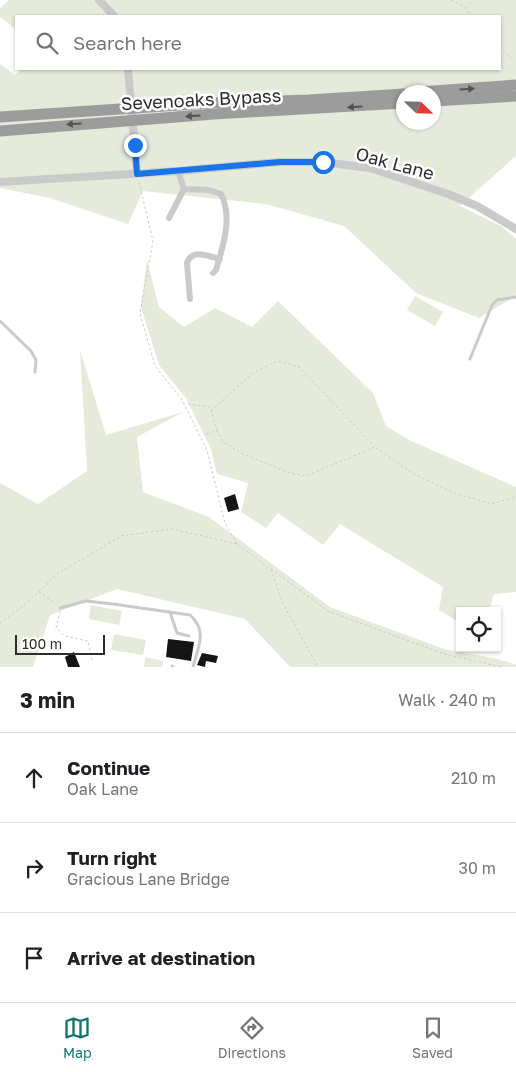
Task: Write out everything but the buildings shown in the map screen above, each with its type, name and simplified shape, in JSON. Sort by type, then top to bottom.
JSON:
[{"type":"highway","points":[[441,90],[516,85]]},
{"type":"highway","name":"Sevenoaks Bypass","points":[[0,117],[210,103],[309,100],[396,95]]},
{"type":"highway","points":[[441,101],[516,96]]},
{"type":"highway","name":"Sevenoaks Bypass","points":[[0,131],[214,114],[396,104]]},
{"type":"street","points":[[98,0],[113,15]]},
{"type":"street","points":[[129,71],[137,174]]},
{"type":"street","name":"Oak Lane","points":[[0,182],[137,174],[280,162],[323,162],[370,168],[477,206],[516,229]]},
{"type":"street","points":[[169,218],[184,189],[178,171]]},
{"type":"street","points":[[184,189],[209,190],[221,194],[226,203],[225,239],[220,259],[213,273]]},
{"type":"street","points":[[190,299],[188,259],[195,254],[200,254],[220,259]]},
{"type":"lane","points":[[470,359],[492,305],[497,300],[516,297]]},
{"type":"lane","points":[[0,321],[30,351],[36,360],[35,372]]},
{"type":"lane","points":[[60,608],[86,602],[190,615],[198,622],[200,640],[193,667]]},
{"type":"lane","points":[[170,611],[177,633],[189,636]]},
{"type":"path","points":[[451,0],[466,9],[471,15]]},
{"type":"path","points":[[466,9],[473,0]]},
{"type":"path","points":[[501,47],[511,59]]},
{"type":"path","points":[[137,174],[153,241],[140,313],[155,366],[182,400],[207,450],[226,522],[237,544]]},
{"type":"path","points":[[211,411],[253,373],[278,360],[299,367],[374,447],[412,473],[454,493],[492,504],[516,497]]},
{"type":"path","points":[[188,404],[210,407],[223,442],[242,454],[290,473],[306,476],[374,447]]},
{"type":"path","points":[[204,435],[217,430]]},
{"type":"path","points":[[0,623],[26,604],[57,574],[121,536],[172,528],[237,544],[328,611],[444,654],[502,667]]},
{"type":"path","points":[[271,569],[282,602],[318,667]]},
{"type":"path","points":[[38,592],[53,601],[60,608],[56,628],[65,636],[88,641],[92,662]]},
{"type":"shaded area","points":[[9,0],[516,0],[516,156],[460,206],[501,226],[516,239],[516,296],[479,318],[416,293],[344,226],[266,204],[143,191],[128,224],[50,198],[0,188],[0,64],[15,75],[21,70],[501,70],[501,15],[15,15],[15,28],[0,17],[0,8]]},
{"type":"shaded area","points":[[147,260],[159,307],[184,327],[215,308],[252,327],[278,301],[373,393],[386,426],[409,440],[516,487],[516,592],[494,594],[490,607],[456,607],[456,621],[439,610],[443,587],[340,524],[323,545],[278,513],[266,528],[241,512],[248,483],[217,474],[211,449],[186,398],[159,365],[141,307]]},
{"type":"shaded area","points":[[415,296],[443,312],[435,326],[407,310]]},
{"type":"shaded area","points":[[80,350],[106,435],[183,412],[137,437],[143,492],[209,517],[330,607],[444,649],[498,659],[516,665],[516,667],[290,667],[245,619],[117,589],[50,615],[33,667],[0,667],[0,483],[38,504],[87,471]]},
{"type":"shaded area","points":[[91,605],[122,611],[119,625],[89,619]]},
{"type":"shaded area","points":[[114,634],[146,640],[143,655],[111,650]]},
{"type":"shaded area","points":[[145,657],[163,661],[162,667],[144,667]]},
{"type":"route","points":[[135,145],[137,174],[280,162],[323,162]]}]
